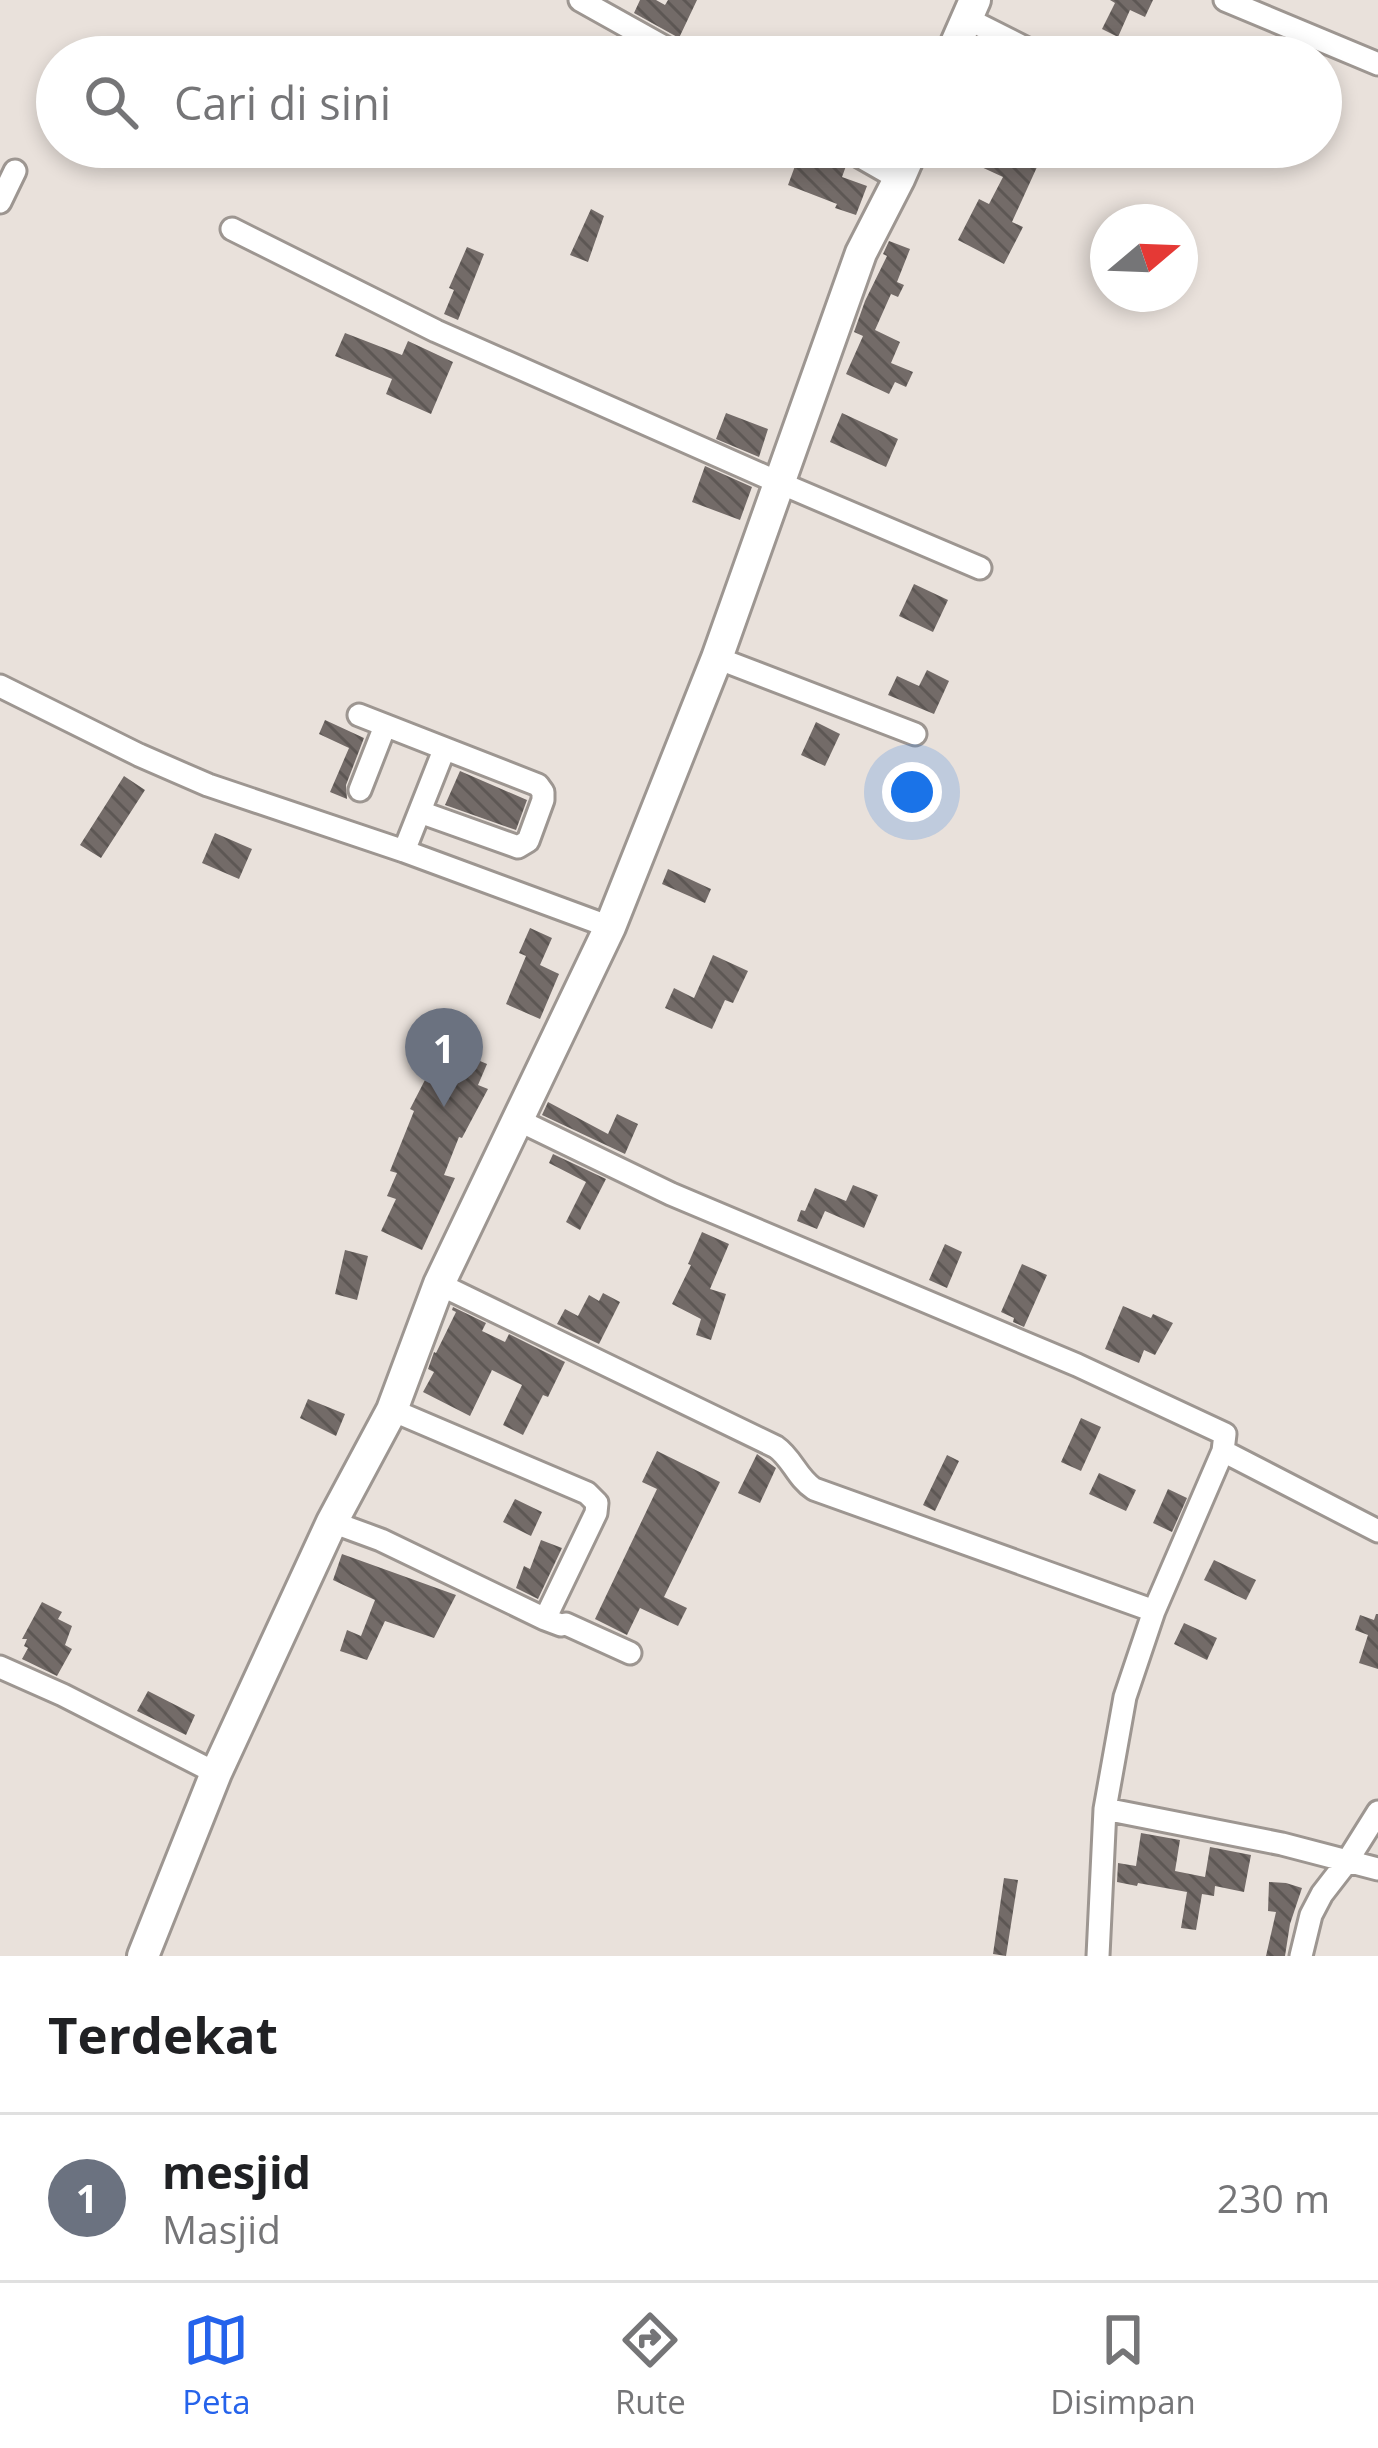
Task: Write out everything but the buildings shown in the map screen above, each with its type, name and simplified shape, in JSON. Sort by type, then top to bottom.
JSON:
[{"type":"highway","points":[[142,1956],[216,1773],[332,1522],[392,1411],[439,1284],[610,927],[718,658],[861,253],[904,168]]},
{"type":"street","points":[[580,0],[644,36]]},
{"type":"street","points":[[1225,0],[1311,36]]},
{"type":"street","points":[[971,9],[1011,36]]},
{"type":"street","points":[[1342,49],[1378,64]]},
{"type":"street","points":[[880,168],[899,179]]},
{"type":"street","points":[[0,202],[15,171]]},
{"type":"street","points":[[232,229],[436,331],[980,568]]},
{"type":"street","points":[[718,658],[915,734]]},
{"type":"street","points":[[0,686],[208,785],[610,927]]},
{"type":"street","points":[[358,715],[542,788],[543,800],[528,841],[518,847],[420,812]]},
{"type":"street","points":[[360,790],[385,726]]},
{"type":"street","points":[[404,851],[444,750]]},
{"type":"street","points":[[518,1120],[671,1194],[1225,1433],[1223,1451],[1154,1611],[1125,1697],[1105,1809],[1098,1956]]},
{"type":"street","points":[[439,1284],[782,1450],[814,1489],[1154,1611]]},
{"type":"street","points":[[392,1411],[587,1493],[597,1502],[545,1619]]},
{"type":"street","points":[[1223,1451],[1378,1531]]},
{"type":"street","points":[[332,1522],[630,1653]]},
{"type":"street","points":[[0,1667],[216,1773]]},
{"type":"street","points":[[1105,1809],[1282,1844],[1378,1869]]},
{"type":"street","points":[[1301,1956],[1311,1915],[1322,1894],[1378,1812]]},
{"type":"place","name":"mesjid","points":[[444,1107]]}]
